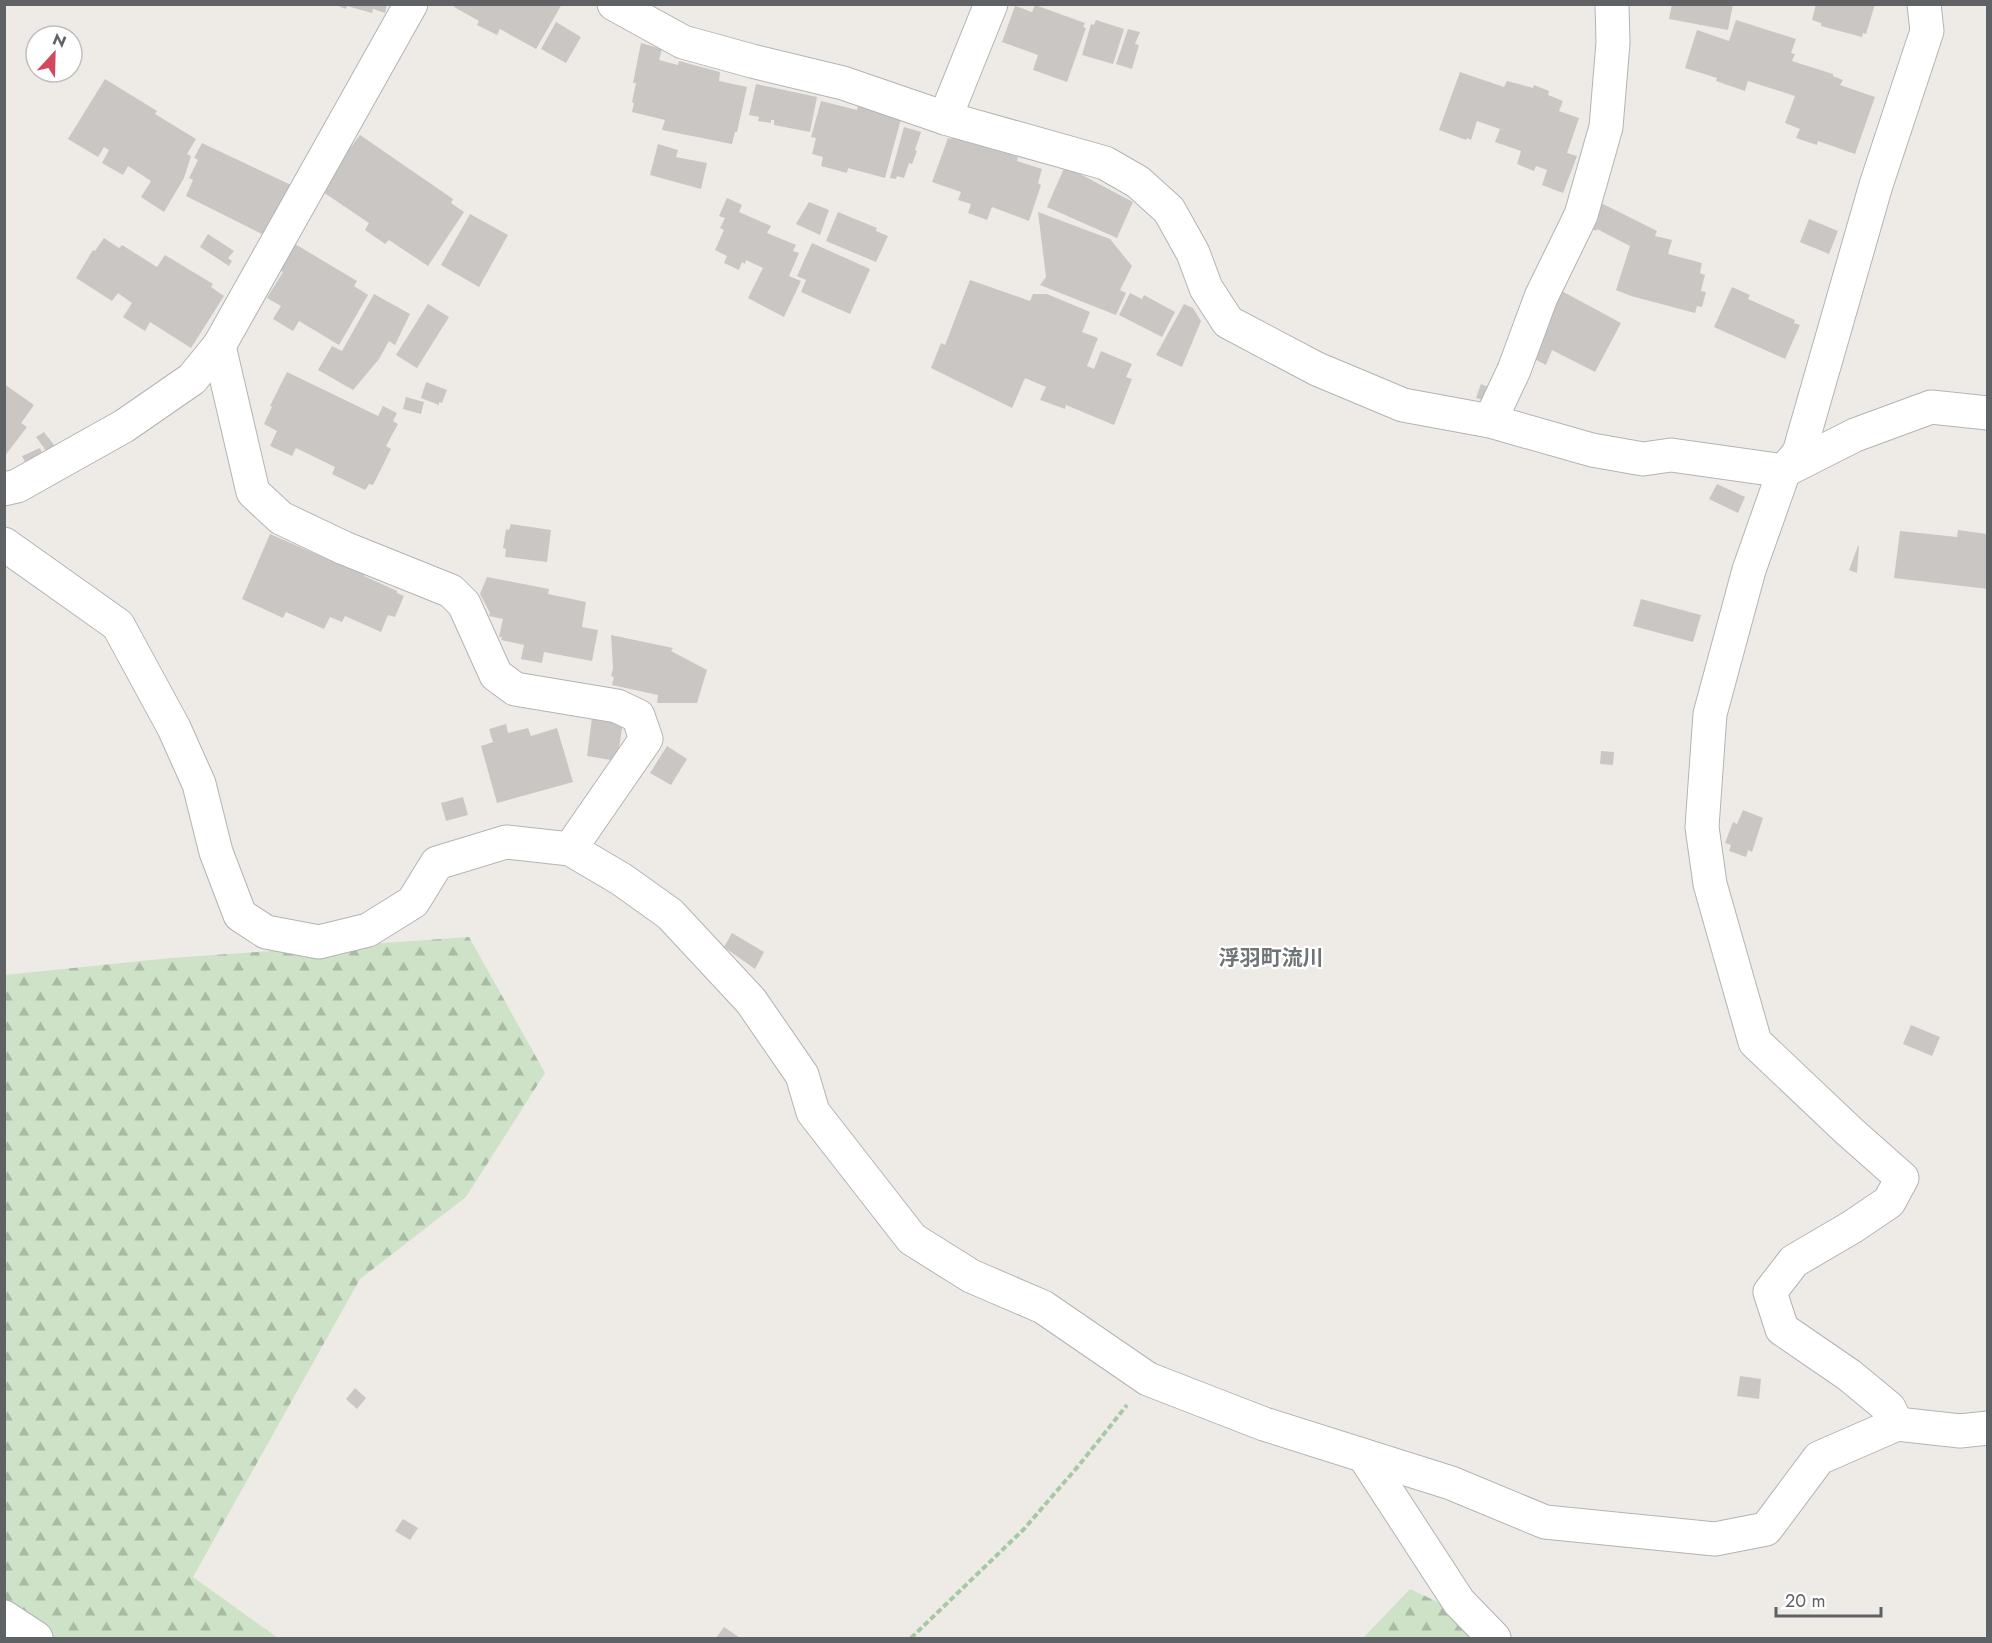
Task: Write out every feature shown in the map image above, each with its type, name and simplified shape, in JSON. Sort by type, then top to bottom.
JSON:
[{"type":"street","points":[[4,489],[17,486],[124,426],[192,379],[219,346],[411,4]]},
{"type":"street","points":[[614,4],[683,42],[843,83],[945,118],[1105,163],[1138,182],[1169,210],[1193,253],[1206,288],[1228,322],[1317,369],[1403,405],[1490,422],[1592,450],[1643,459],[1671,455],[1784,471],[1855,435],[1931,407],[1988,413]]},
{"type":"street","points":[[945,118],[991,4]]},
{"type":"street","points":[[1490,422],[1514,370],[1541,297],[1581,215],[1606,127],[1612,43],[1612,4]]},
{"type":"street","points":[[1897,1424],[1889,1408],[1857,1381],[1782,1329],[1770,1292],[1794,1261],[1889,1202],[1902,1178],[1755,1042],[1710,884],[1702,827],[1710,714],[1749,570],[1784,471],[1799,453],[1876,184],[1927,31],[1924,4]]},
{"type":"street","points":[[219,346],[253,492],[281,518],[344,548],[452,591],[464,604],[496,675],[515,689],[617,706],[638,716],[646,739],[570,849]]},
{"type":"street","points":[[4,544],[118,625],[174,728],[199,784],[216,852],[240,915],[266,932],[319,942],[368,930],[413,902],[437,863],[506,842],[570,849],[621,879],[670,914],[751,1001],[802,1075],[813,1112],[912,1239],[971,1276],[1043,1307],[1148,1379],[1264,1425],[1451,1483],[1545,1522],[1714,1539],[1766,1529],[1819,1458],[1897,1424],[1960,1431],[1988,1428]]},
{"type":"street","points":[[1364,1456],[1459,1602],[1494,1638]]},
{"type":"street","points":[[4,1617],[36,1638]]},
{"type":"path","points":[[911,1638],[1024,1529],[1148,1379]]},
{"type":"green space","points":[[469,937],[545,1073],[466,1197],[360,1279],[193,1577],[278,1638],[5,1638],[4,975],[171,958]]},
{"type":"green space","points":[[1410,1589],[1515,1638],[1363,1638]]},
{"type":"building","points":[[333,4],[387,4],[385,13],[373,9],[372,13],[347,6],[346,9]]},
{"type":"building","points":[[455,4],[562,4],[536,49],[500,29],[497,35],[477,25],[479,21],[454,7]]},
{"type":"building","points":[[1672,4],[1733,4],[1728,30],[1669,19]]},
{"type":"building","points":[[1816,4],[1875,4],[1866,34],[1863,33],[1862,37],[1821,26],[1821,23],[1812,20]]},
{"type":"building","points":[[1035,5],[1085,23],[1083,27],[1086,28],[1067,82],[1033,70],[1038,55],[1002,42],[1015,6],[1032,12]]},
{"type":"building","points":[[1096,20],[1124,29],[1113,64],[1082,55],[1091,24],[1094,25]]},
{"type":"building","points":[[1736,20],[1796,39],[1791,53],[1795,54],[1792,61],[1833,74],[1843,80],[1840,85],[1875,97],[1855,154],[1818,141],[1817,145],[1796,138],[1800,129],[1785,123],[1795,96],[1748,81],[1745,91],[1716,81],[1717,78],[1685,68],[1697,30],[1729,41]]},
{"type":"building","points":[[556,22],[581,37],[566,63],[541,49]]},
{"type":"building","points":[[1128,29],[1140,32],[1135,44],[1139,45],[1132,69],[1116,64]]},
{"type":"building","points":[[641,43],[662,49],[659,60],[678,65],[679,61],[720,72],[719,81],[747,87],[732,144],[662,130],[665,120],[632,112],[636,83],[633,83]]},
{"type":"building","points":[[1460,72],[1504,87],[1507,81],[1533,88],[1534,85],[1549,91],[1548,95],[1563,101],[1559,111],[1579,118],[1567,153],[1577,156],[1563,193],[1542,185],[1547,170],[1536,166],[1534,171],[1517,164],[1521,151],[1495,142],[1500,129],[1477,121],[1471,140],[1439,130]]},
{"type":"building","points":[[105,79],[157,111],[155,114],[196,139],[187,154],[191,156],[184,178],[164,212],[141,197],[151,181],[128,166],[123,175],[102,163],[109,150],[104,147],[98,157],[68,139]]},
{"type":"building","points":[[756,84],[817,97],[810,132],[774,125],[774,120],[771,120],[771,123],[758,121],[759,117],[749,115]]},
{"type":"building","points":[[821,101],[857,110],[858,106],[901,119],[885,178],[848,168],[847,173],[821,166],[823,157],[812,154],[816,138],[811,137]]},
{"type":"building","points":[[904,127],[921,132],[915,150],[917,151],[912,164],[909,163],[904,178],[897,176],[896,179],[890,178]]},
{"type":"building","points":[[360,135],[453,199],[451,203],[464,212],[428,266],[389,240],[385,244],[365,230],[369,223],[323,192],[339,168],[336,167]]},
{"type":"building","points":[[952,135],[1018,157],[1017,161],[1042,169],[1038,183],[1041,185],[1029,221],[992,207],[987,220],[968,213],[971,204],[958,200],[961,192],[932,182],[948,138],[951,139]]},
{"type":"building","points":[[202,143],[291,185],[268,237],[186,196],[193,180],[189,178],[198,160],[194,158]]},
{"type":"building","points":[[658,144],[678,150],[676,157],[707,163],[701,189],[650,175]]},
{"type":"building","points":[[1065,166],[1133,202],[1117,238],[1047,207]]},
{"type":"building","points":[[727,198],[742,205],[739,212],[771,226],[767,233],[796,245],[793,251],[799,253],[789,276],[801,281],[784,317],[748,298],[763,268],[746,260],[745,264],[742,262],[739,270],[724,263],[727,256],[715,250],[724,230],[720,228],[725,218],[719,216]]},
{"type":"building","points":[[1597,201],[1657,231],[1655,236],[1672,240],[1668,254],[1702,263],[1700,273],[1705,275],[1701,291],[1706,292],[1702,307],[1697,306],[1695,313],[1616,290],[1630,246],[1585,225]]},
{"type":"building","points":[[809,202],[829,210],[820,235],[796,224]]},
{"type":"building","points":[[838,212],[877,228],[876,231],[888,236],[876,262],[826,241]]},
{"type":"building","points":[[1038,212],[1110,239],[1132,266],[1120,290],[1126,293],[1116,315],[1040,285],[1046,277]]},
{"type":"building","points":[[470,214],[508,235],[479,287],[441,265]]},
{"type":"building","points":[[1809,219],[1838,231],[1829,254],[1800,242]]},
{"type":"building","points":[[208,234],[234,251],[228,258],[232,261],[229,266],[200,247]]},
{"type":"building","points":[[104,238],[119,248],[122,245],[157,267],[165,255],[213,284],[211,287],[224,296],[191,348],[150,322],[145,331],[123,317],[132,303],[118,293],[112,301],[76,278],[93,250],[95,251]]},
{"type":"building","points":[[812,243],[870,269],[850,314],[801,292],[806,280],[797,276]]},
{"type":"building","points":[[295,244],[357,281],[354,286],[368,295],[339,345],[299,321],[293,331],[273,319],[281,306],[267,298],[283,272],[280,270]]},
{"type":"building","points":[[970,280],[1030,301],[1033,294],[1047,294],[1090,312],[1082,332],[1098,338],[1087,366],[1094,369],[1101,351],[1132,364],[1126,377],[1132,379],[1114,425],[1066,405],[1065,409],[1040,400],[1046,387],[1025,378],[1012,408],[931,368],[941,343],[945,345]]},
{"type":"building","points":[[1732,287],[1750,295],[1748,299],[1795,320],[1794,323],[1800,325],[1785,359],[1714,327]]},
{"type":"building","points":[[1558,289],[1621,323],[1595,372],[1552,350],[1546,365],[1525,354]]},
{"type":"building","points":[[1130,293],[1142,299],[1144,295],[1175,312],[1162,337],[1119,315]]},
{"type":"building","points":[[374,294],[410,314],[395,345],[389,341],[379,359],[353,390],[318,370],[332,346],[342,351]]},
{"type":"building","points":[[428,304],[449,317],[417,368],[396,355]]},
{"type":"building","points":[[1184,304],[1193,308],[1201,321],[1182,367],[1156,355]]},
{"type":"building","points":[[287,372],[378,416],[383,406],[397,413],[393,421],[398,424],[386,446],[391,449],[373,485],[369,484],[365,490],[332,474],[335,467],[296,448],[292,456],[270,446],[277,431],[264,424]]},
{"type":"building","points":[[426,382],[447,390],[439,405],[421,398]]},
{"type":"building","points":[[4,384],[34,405],[21,423],[27,427],[4,457]]},
{"type":"building","points":[[1481,384],[1488,387],[1483,400],[1476,398]]},
{"type":"building","points":[[406,397],[424,402],[421,414],[403,409]]},
{"type":"building","points":[[44,432],[57,449],[49,455],[36,437]]},
{"type":"building","points":[[40,448],[44,458],[27,466],[22,456]]},
{"type":"building","points":[[1717,484],[1745,497],[1738,513],[1709,499]]},
{"type":"building","points":[[511,524],[551,530],[547,562],[505,557],[506,549],[503,548],[506,529],[509,530]]},
{"type":"building","points":[[1958,530],[1987,534],[1988,589],[1894,578],[1900,531],[1957,537]]},
{"type":"building","points":[[270,534],[348,568],[349,565],[366,572],[364,576],[397,591],[404,596],[395,617],[388,615],[381,632],[345,616],[342,622],[330,617],[324,629],[286,612],[283,618],[242,599]]},
{"type":"building","points":[[1859,546],[1857,573],[1849,570]]},
{"type":"building","points":[[487,577],[549,589],[548,594],[586,602],[582,627],[598,630],[592,661],[544,652],[542,663],[521,659],[524,645],[501,640],[502,637],[499,637],[503,619],[489,616],[490,613],[480,594]]},
{"type":"building","points":[[1641,599],[1701,615],[1693,642],[1633,626]]},
{"type":"building","points":[[611,635],[673,648],[671,651],[707,670],[697,703],[657,703],[658,695],[612,685],[614,677],[611,676],[613,668]]},
{"type":"building","points":[[592,718],[623,722],[617,761],[587,756]]},
{"type":"building","points":[[506,724],[508,733],[528,728],[531,736],[557,728],[573,782],[497,803],[481,746],[493,742],[489,729]]},
{"type":"building","points":[[667,746],[687,759],[671,785],[650,773]]},
{"type":"building","points":[[1601,751],[1614,752],[1613,765],[1600,764]]},
{"type":"building","points":[[463,797],[468,815],[446,821],[441,803]]},
{"type":"building","points":[[1743,810],[1763,818],[1752,852],[1748,850],[1746,857],[1729,851],[1731,845],[1725,843],[1733,822],[1737,824]]},
{"type":"building","points":[[732,933],[764,952],[755,969],[724,947]]},
{"type":"building","points":[[1911,1025],[1940,1037],[1932,1056],[1903,1044]]},
{"type":"building","points":[[1740,1376],[1761,1379],[1759,1399],[1737,1396]]},
{"type":"building","points":[[355,1388],[366,1398],[357,1409],[346,1399]]},
{"type":"building","points":[[403,1519],[418,1528],[410,1540],[395,1531]]},
{"type":"building","points":[[724,1627],[740,1638],[716,1638]]},
{"type":"district","name":"浮羽町流川","points":[[1271,958]]}]
